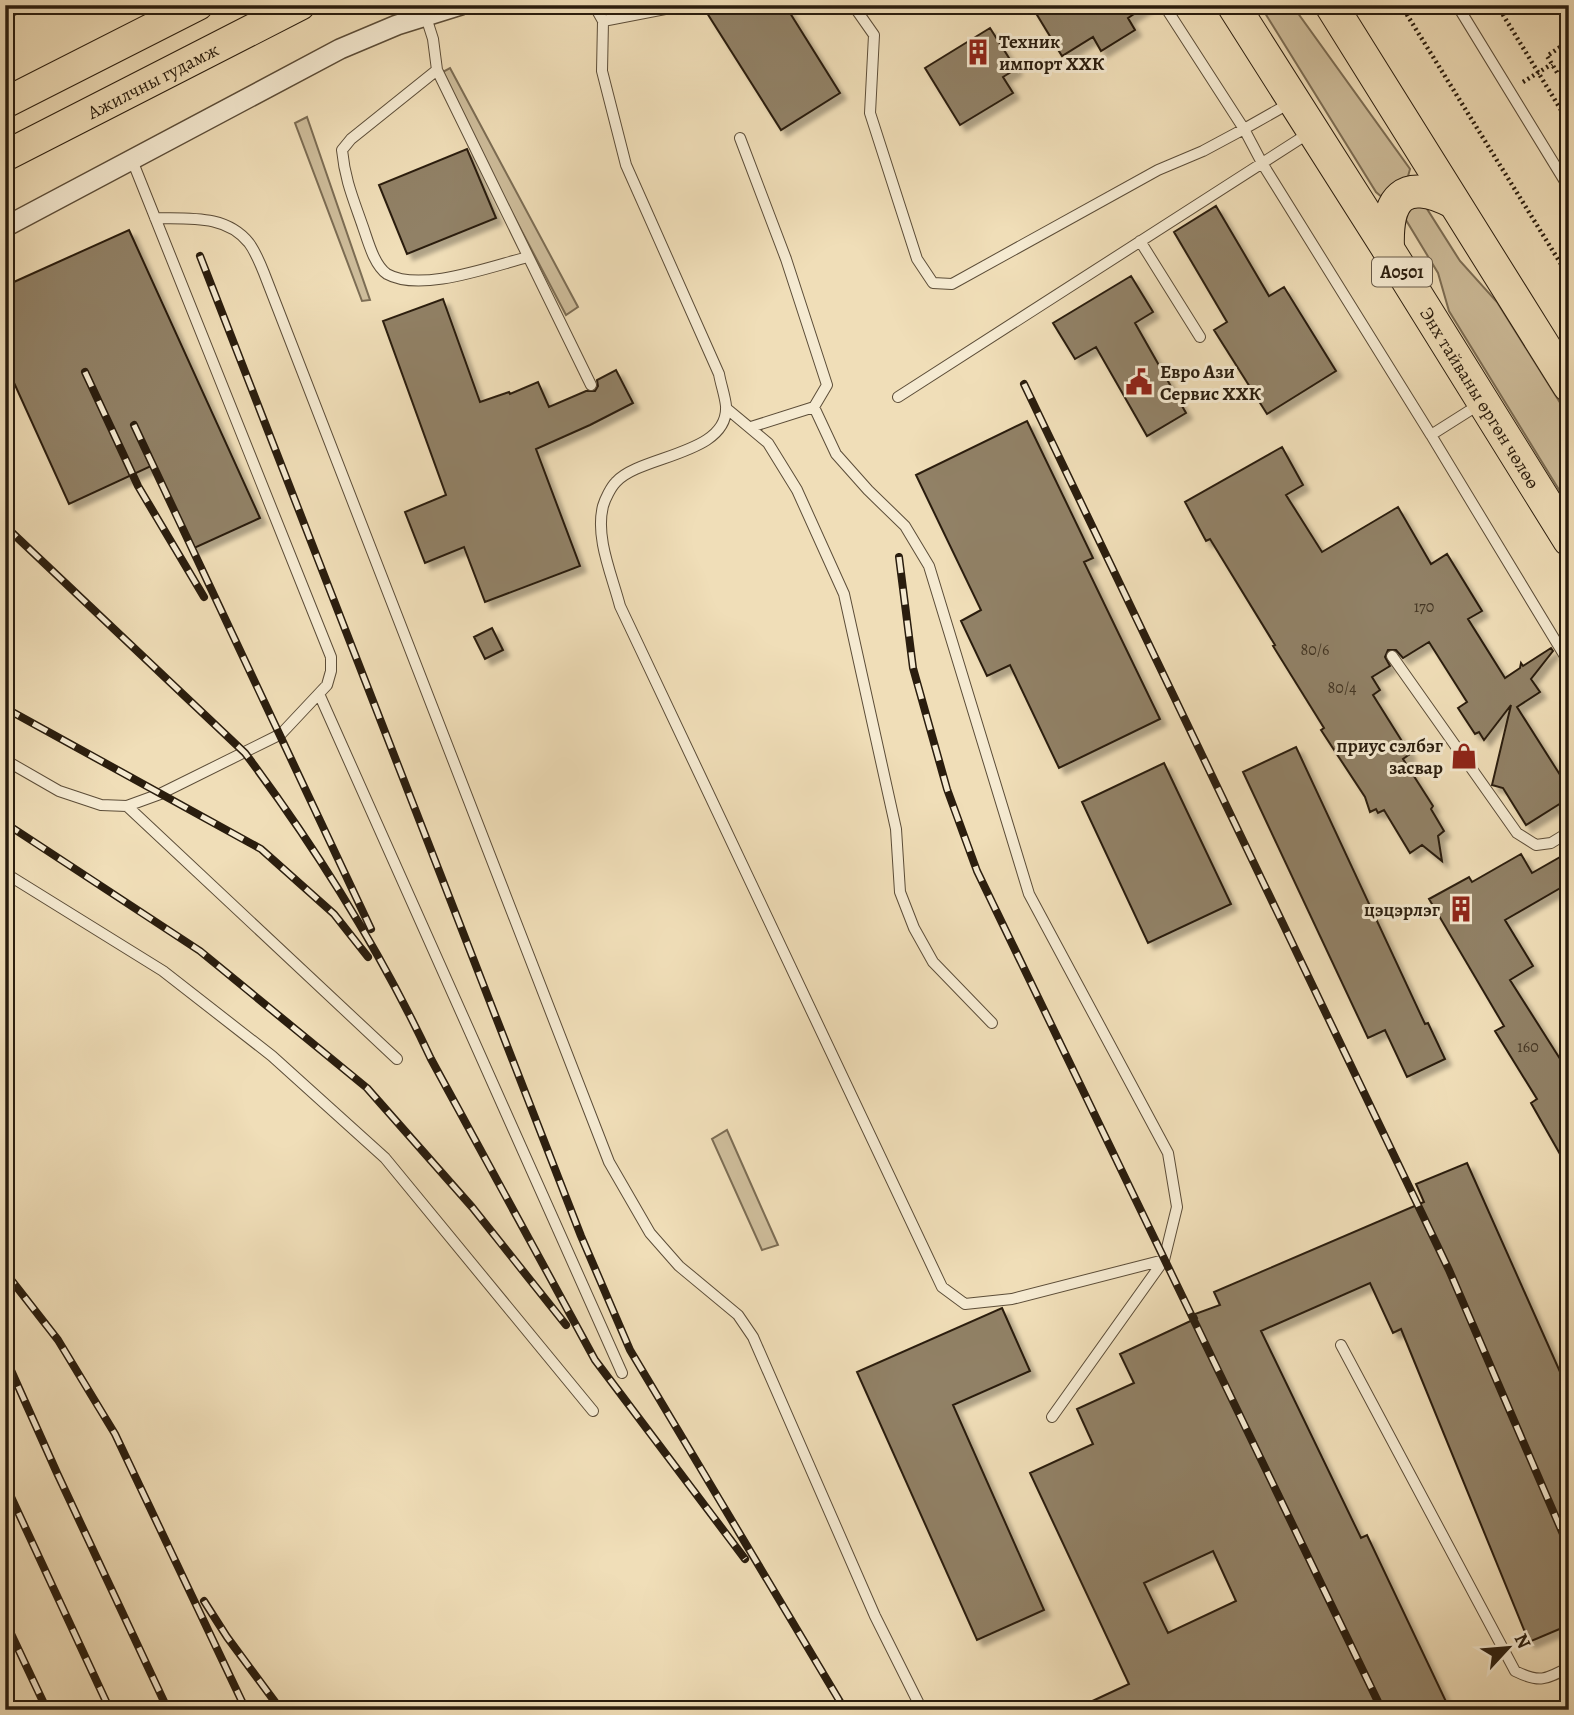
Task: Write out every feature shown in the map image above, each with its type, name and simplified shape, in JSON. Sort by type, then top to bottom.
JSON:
[{"type":"highway","name":"Энх тайваны өргөн чөлөө","points":[[1233,5],[1569,540]]},
{"type":"highway","points":[[1331,5],[1453,202],[1565,371]]},
{"type":"highway","points":[[1388,249],[1390,215],[1401,198],[1412,191],[1426,190],[1453,202]]},
{"type":"main road","points":[[5,103],[198,5]]},
{"type":"main road","name":"Ажилчны гудамж","points":[[5,156],[300,5]]},
{"type":"street","points":[[5,9],[12,5]]},
{"type":"street","points":[[5,228],[340,49],[397,25],[461,5]]},
{"type":"lane","points":[[594,5],[603,21],[602,71],[626,165],[719,374],[726,408],[722,422],[708,439],[685,452],[646,464],[617,481],[604,505],[601,532],[620,606],[942,1287],[965,1304],[1012,1299],[1164,1260]]},
{"type":"lane","points":[[603,21],[665,9],[668,5]]},
{"type":"lane","points":[[853,5],[874,35],[870,113],[917,259],[933,283],[952,284],[1158,170],[1203,152],[1293,100]]},
{"type":"lane","points":[[1164,5],[1244,129],[1262,163],[1569,663]]},
{"type":"lane","points":[[1457,5],[1569,188]]},
{"type":"lane","points":[[426,17],[433,39],[437,71],[591,385]]},
{"type":"lane","points":[[437,71],[351,139],[342,150],[345,177],[374,255],[386,273],[402,279],[430,282],[528,257]]},
{"type":"lane","points":[[898,397],[1313,130]]},
{"type":"lane","points":[[740,138],[786,259],[827,386],[814,407],[751,427]]},
{"type":"lane","points":[[5,760],[59,791],[101,805],[127,806],[160,794],[281,734],[320,696],[331,671],[331,657],[132,160]]},
{"type":"lane","points":[[155,218],[212,220],[233,229],[249,243],[609,1162],[650,1233],[679,1266],[738,1315],[753,1338],[875,1616],[924,1710]]},
{"type":"lane","points":[[1140,241],[1200,337]]},
{"type":"lane","points":[[1431,435],[1483,402]]},
{"type":"lane","points":[[814,407],[836,454],[867,490],[905,526],[929,566],[1029,894],[1168,1153],[1177,1207],[1164,1260],[1052,1417]]},
{"type":"lane","points":[[726,408],[768,443],[797,490],[844,594],[896,829],[900,892],[914,928],[933,962],[992,1023]]},
{"type":"lane","points":[[1392,656],[1517,833],[1536,845],[1551,843],[1569,832]]},
{"type":"lane","points":[[320,696],[622,1373]]},
{"type":"lane","points":[[127,806],[397,1059]]},
{"type":"lane","points":[[5,873],[163,971],[272,1056],[385,1158],[593,1411]]},
{"type":"lane","points":[[1341,1345],[1515,1671],[1529,1678],[1547,1679],[1569,1667]]},
{"type":"path","points":[[1401,5],[1569,277]]},
{"type":"path","points":[[1497,5],[1569,122]]},
{"type":"path","points":[[1569,41],[1547,56],[1558,74],[1569,67]]},
{"type":"path","points":[[1521,84],[1552,64]]},
{"type":"shaded area","points":[[1260,5],[1292,5],[1410,169],[1407,180],[1384,199],[1376,192]]},
{"type":"shaded area","points":[[450,68],[578,307],[566,315],[439,74]]},
{"type":"shaded area","points":[[307,117],[370,300],[362,301],[295,123]]},
{"type":"shaded area","points":[[1412,206],[1424,206],[1427,209],[1460,261],[1497,302],[1569,417],[1569,506],[1449,311],[1438,273],[1406,220],[1405,216]]},
{"type":"shaded area","points":[[727,1130],[778,1245],[762,1250],[712,1139]]},
{"type":"building","points":[[719,5],[785,5],[840,93],[781,130],[707,13]]},
{"type":"building","name":"Техник импорт ХХК","points":[[1031,5],[1148,5],[1128,18],[1135,30],[1101,51],[1093,37],[1062,56]]},
{"type":"building","name":"Техник импорт ХХК","points":[[990,28],[1016,69],[1003,77],[1013,93],[960,125],[925,68]]},
{"type":"building","points":[[467,149],[496,218],[407,254],[379,185]]},
{"type":"building","points":[[1216,206],[1269,296],[1284,287],[1336,371],[1267,414],[1214,330],[1227,322],[1174,232]]},
{"type":"building","points":[[129,230],[260,518],[192,549],[153,465],[69,504],[5,363],[5,286]]},
{"type":"building","points":[[1131,276],[1153,312],[1135,323],[1186,413],[1147,436],[1096,347],[1075,359],[1053,323]]},
{"type":"building","points":[[443,299],[480,402],[509,392],[510,394],[538,382],[549,407],[586,391],[595,391],[597,380],[616,370],[633,403],[536,449],[580,566],[485,602],[464,547],[425,563],[405,512],[446,495],[383,321]]},
{"type":"building","points":[[1027,421],[1093,558],[1084,562],[1160,719],[1059,768],[1010,665],[987,676],[961,621],[981,610],[916,475]]},
{"type":"building","points":[[1282,447],[1303,485],[1286,495],[1322,552],[1398,507],[1431,564],[1447,554],[1482,611],[1468,619],[1505,678],[1520,668],[1521,663],[1523,666],[1551,648],[1553,651],[1531,679],[1540,692],[1517,707],[1569,789],[1569,798],[1526,825],[1503,788],[1492,785],[1511,705],[1484,740],[1479,732],[1475,734],[1458,708],[1467,702],[1429,642],[1403,658],[1396,650],[1388,650],[1385,657],[1390,666],[1372,677],[1380,690],[1373,695],[1410,754],[1403,759],[1433,806],[1431,809],[1444,831],[1438,836],[1442,861],[1422,845],[1410,853],[1384,810],[1378,813],[1376,809],[1370,812],[1365,797],[1321,730],[1324,728],[1273,646],[1275,645],[1210,539],[1206,541],[1185,502]]},
{"type":"building","points":[[492,628],[503,650],[485,659],[474,637]]},
{"type":"building","points":[[1296,747],[1425,1024],[1428,1023],[1445,1059],[1407,1077],[1385,1030],[1368,1038],[1243,772]]},
{"type":"building","points":[[1164,763],[1231,904],[1148,943],[1082,802]]},
{"type":"building","points":[[1569,852],[1569,883],[1505,920],[1533,966],[1510,980],[1569,1073],[1569,1170],[1531,1103],[1537,1099],[1495,1031],[1504,1026],[1429,899],[1469,877],[1472,882],[1521,854],[1532,873]]},
{"type":"building","points":[[1467,1163],[1569,1392],[1569,1625],[1529,1642],[1401,1329],[1393,1333],[1370,1283],[1261,1331],[1361,1538],[1367,1535],[1450,1710],[1073,1710],[1129,1684],[1030,1473],[1093,1444],[1077,1409],[1134,1383],[1120,1354],[1197,1318],[1195,1314],[1220,1305],[1214,1292],[1424,1202],[1416,1184]],"holes":[[[1213,1551],[1236,1601],[1168,1633],[1144,1583]]]},
{"type":"building","points":[[1002,1308],[1030,1371],[953,1405],[1044,1610],[977,1640],[857,1372]]},
{"type":"railway","points":[[200,256],[581,1236],[630,1350],[845,1710]]},
{"type":"railway","points":[[85,372],[138,486],[204,597]]},
{"type":"railway","points":[[1024,384],[1449,1270],[1569,1548]]},
{"type":"railway","points":[[134,425],[371,929]]},
{"type":"railway","points":[[5,526],[245,753],[271,789],[322,863],[369,940],[595,1360],[745,1559]]},
{"type":"railway","points":[[899,557],[913,668],[947,789],[977,871],[1382,1710]]},
{"type":"railway","points":[[5,708],[261,849],[334,914],[368,957]]},
{"type":"railway","points":[[5,823],[200,951],[367,1088],[472,1207],[566,1325]]},
{"type":"railway","points":[[5,1272],[58,1340],[115,1434],[246,1710]]},
{"type":"railway","points":[[5,1357],[168,1710]]},
{"type":"railway","points":[[5,1484],[110,1710]]},
{"type":"railway","points":[[204,1601],[281,1710]]},
{"type":"railway","points":[[5,1621],[47,1710]]},
{"type":"place","name":"Техник импорт ХХК","points":[[978,52]]},
{"type":"place","name":"Евро Ази Сервис ХХК","points":[[1139,382]]},
{"type":"place","name":"приус сэлбэг засвар","points":[[1464,756]]},
{"type":"place","name":"цэцэрлэг","points":[[1461,909]]}]
